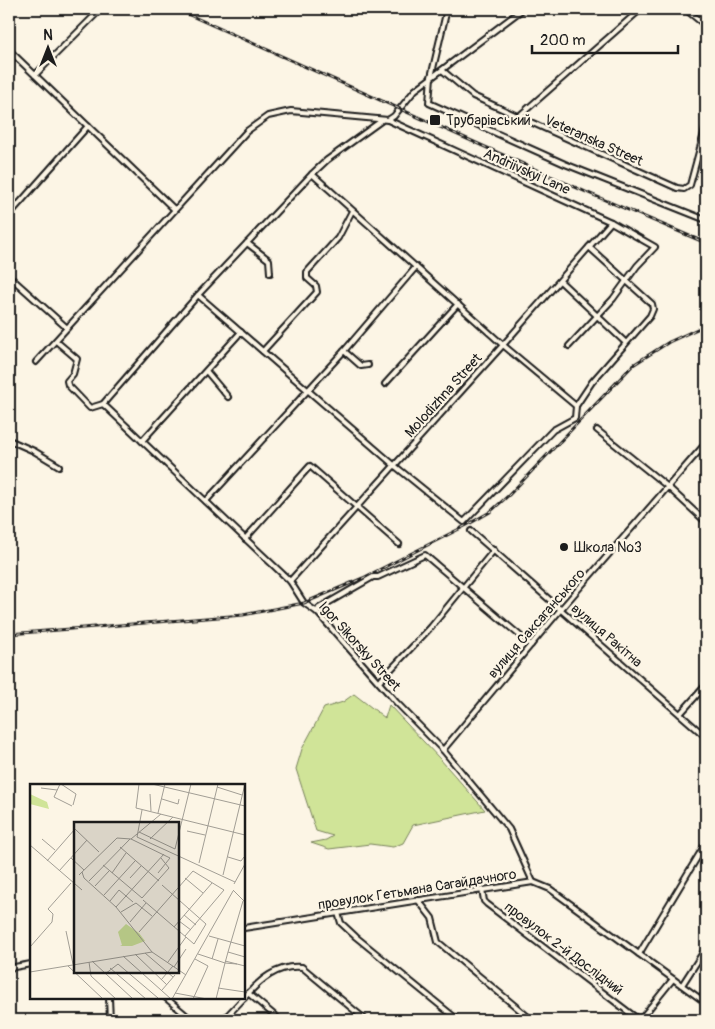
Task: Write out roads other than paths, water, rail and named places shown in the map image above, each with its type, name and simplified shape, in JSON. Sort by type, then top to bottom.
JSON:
[{"type":"street","points":[[35,75],[101,9]]},
{"type":"street","points":[[447,9],[431,77],[429,103],[565,164],[706,220]]},
{"type":"street","points":[[36,362],[174,209],[247,132],[268,116],[285,112],[325,112],[381,121],[388,120],[394,116],[415,90],[523,9]]},
{"type":"street","points":[[518,117],[642,9]]},
{"type":"street","points":[[685,9],[706,26]]},
{"type":"street","points":[[9,50],[174,209]]},
{"type":"street","name":"Veteranska Street","points":[[442,70],[473,96],[586,146],[628,168],[677,188],[684,189],[690,185],[706,126]]},
{"type":"street","name":"Andriivskyi Lane","points":[[388,120],[611,222],[654,247],[626,282]]},
{"type":"street","points":[[56,341],[77,359],[73,374],[67,381],[68,385],[90,408],[103,404],[198,295],[312,174],[327,160],[381,121]]},
{"type":"street","points":[[9,215],[88,126]]},
{"type":"street","points":[[312,174],[503,345],[576,406]]},
{"type":"street","points":[[263,351],[302,311],[317,292],[316,286],[307,278],[307,272],[338,238],[352,210]]},
{"type":"street","name":"Molodizhna Street","points":[[290,581],[395,466],[611,222]]},
{"type":"street","points":[[247,243],[269,260],[270,273]]},
{"type":"street","points":[[198,295],[395,466],[464,522],[553,430],[574,418],[576,406],[592,382],[650,316],[653,309],[652,304],[589,247]]},
{"type":"street","points":[[206,501],[344,351],[416,267]]},
{"type":"street","points":[[9,276],[67,328]]},
{"type":"street","points":[[560,281],[626,343]]},
{"type":"street","points":[[569,346],[626,282]]},
{"type":"street","points":[[385,384],[458,304]]},
{"type":"street","points":[[142,441],[241,332]]},
{"type":"street","points":[[344,351],[362,368],[368,365]]},
{"type":"street","points":[[206,372],[228,397]]},
{"type":"street","name":"Igor Sikorsky Street","points":[[103,404],[290,581],[304,603],[318,612],[379,682],[443,750],[509,829],[533,882]]},
{"type":"street","points":[[597,430],[668,487],[706,522]]},
{"type":"street","points":[[9,440],[34,450],[59,466]]},
{"type":"street","name":"вулиця Саксаганського","points":[[443,750],[561,609],[706,443]]},
{"type":"street","points":[[245,539],[308,466],[399,544]]},
{"type":"street","name":"вулиця Ракітна","points":[[471,531],[706,736]]},
{"type":"street","points":[[379,682],[432,627],[494,550]]},
{"type":"street","points":[[318,612],[319,608],[373,577],[378,577],[424,554],[531,645]]},
{"type":"street","points":[[680,714],[706,685]]},
{"type":"street","points":[[639,954],[706,843]]},
{"type":"street","name":"провулок Гетьмана Сагайдачного","points":[[245,928],[533,882],[550,889],[706,1003]]},
{"type":"street","name":"провулок 2-й Дослідний","points":[[482,889],[484,901],[487,904],[640,1020]]},
{"type":"street","points":[[418,900],[432,918],[438,942],[532,1020]]},
{"type":"street","points":[[338,913],[341,923],[356,937],[458,1020]]},
{"type":"street","points":[[682,986],[706,948]]},
{"type":"street","points":[[9,968],[30,964]]},
{"type":"street","points":[[245,997],[272,973],[295,966],[302,967],[366,1020]]},
{"type":"street","points":[[640,1020],[673,979]]},
{"type":"street","points":[[248,993],[280,1020]]},
{"type":"street","points":[[109,999],[110,1020]]},
{"type":"street","points":[[167,999],[192,1020]]},
{"type":"street","points":[[223,1020],[243,999]]},
{"type":"railway","points":[[176,9],[586,192],[706,243]]},
{"type":"railway","points":[[9,634],[243,615],[304,603],[363,578],[490,512],[509,495],[633,365],[669,342],[706,325]]},
{"type":"place","name":"Трубарівський","points":[[435,120]]},
{"type":"place","name":"Школа №3","points":[[564,547]]}]
